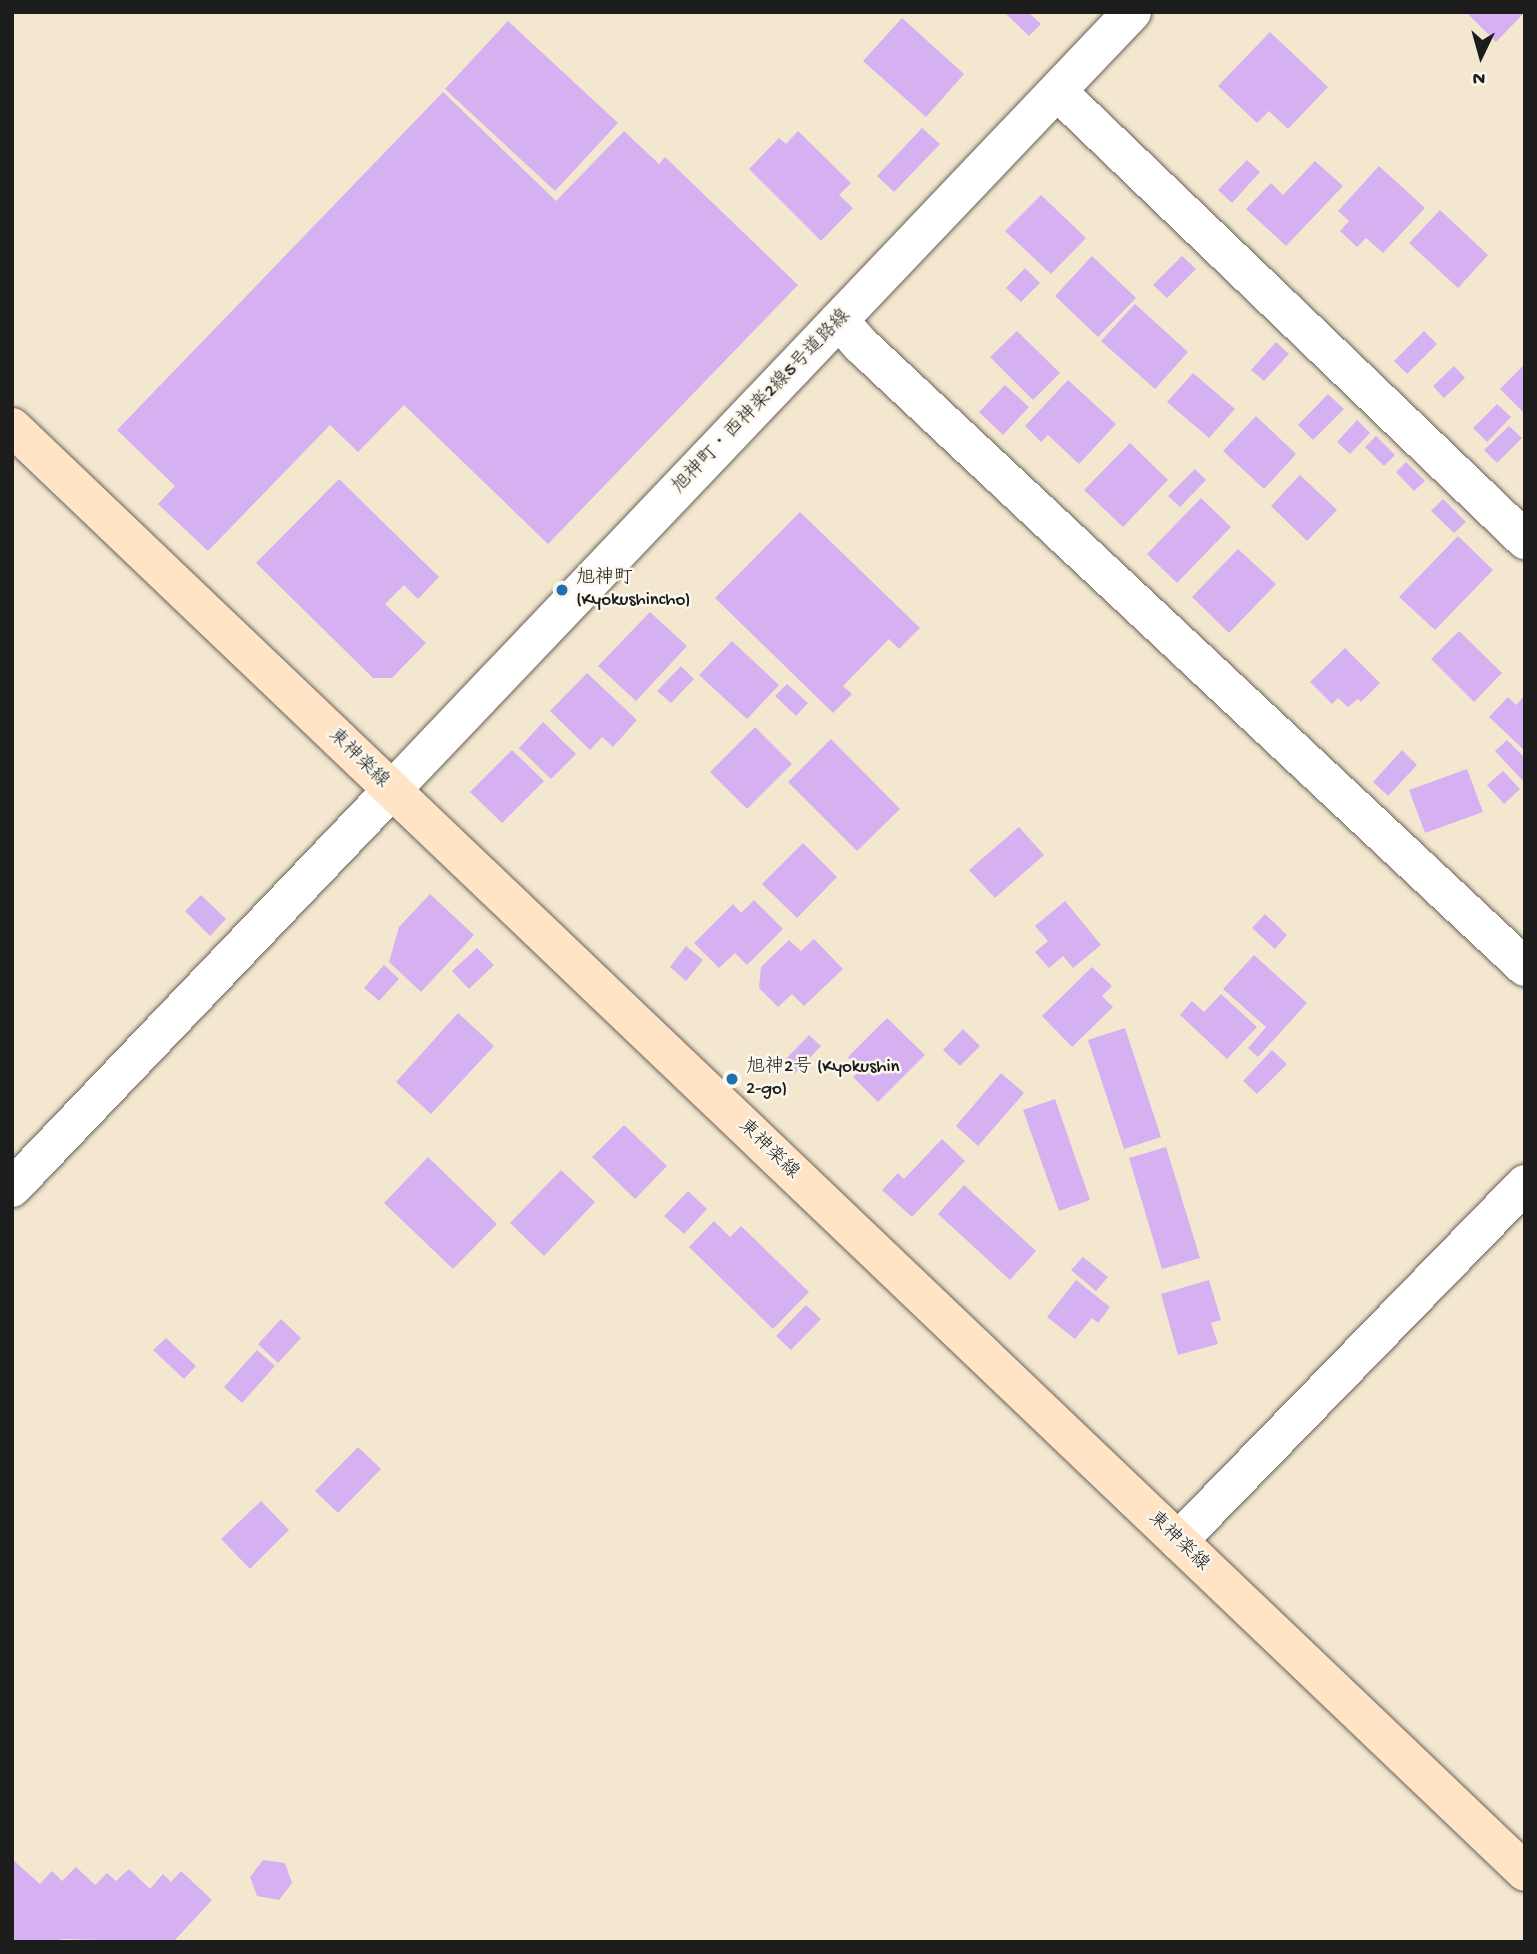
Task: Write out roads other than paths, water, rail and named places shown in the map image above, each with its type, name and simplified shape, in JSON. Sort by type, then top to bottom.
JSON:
[{"type":"main road","name":"東神楽線","points":[[12,427],[1525,1872]]},
{"type":"street","name":"旭神町・西神楽2線5号道路線","points":[[12,1188],[1132,12]]},
{"type":"street","points":[[1057,91],[1525,540]]},
{"type":"street","points":[[839,320],[862,346],[1525,967]]},
{"type":"street","points":[[1178,1541],[1525,1184]]},
{"type":"place","name":"旭神町 (Kyokushincho)","points":[[562,590]]},
{"type":"place","name":"旭神2号 (Kyokushin 2-go)","points":[[732,1079]]}]
